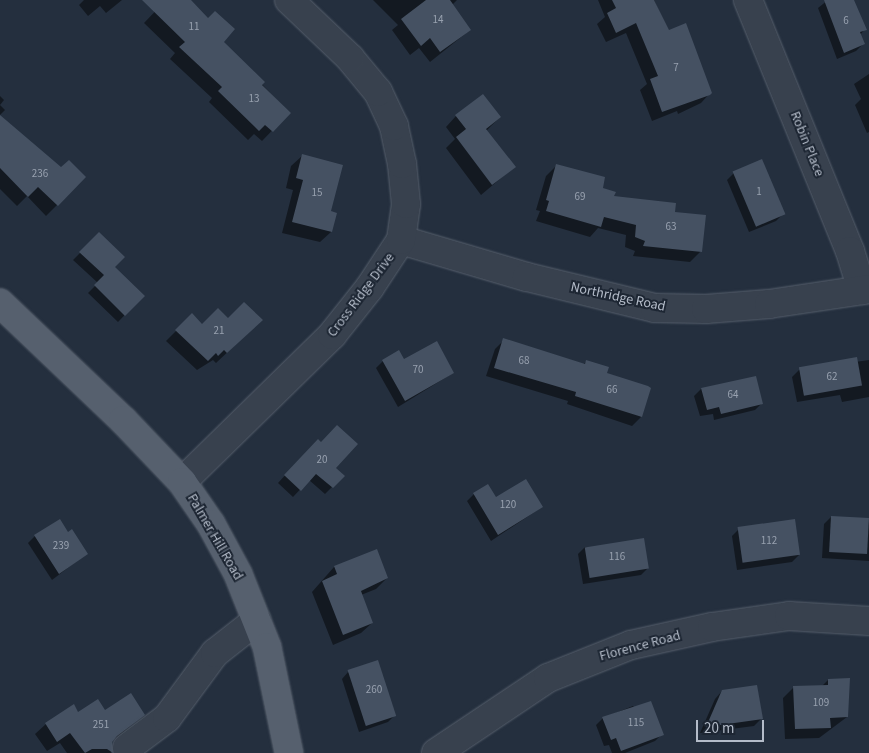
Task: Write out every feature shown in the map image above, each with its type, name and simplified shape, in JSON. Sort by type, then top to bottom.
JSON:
[{"type":"main road","name":"Palmer Hill Road","points":[[0,303],[123,420],[182,482],[211,524],[238,574],[257,620],[277,687],[289,753]]},
{"type":"street","name":"Cross Ridge Drive","points":[[182,482],[332,335],[370,287],[401,240],[406,204],[402,164],[394,126],[378,92],[350,58],[289,0]]},
{"type":"street","name":"Robin Place","points":[[748,0],[866,289]]},
{"type":"street","name":"Northridge Road","points":[[401,240],[527,277],[655,308],[706,309],[769,304],[866,289]]},
{"type":"street","name":"Florence Road","points":[[436,753],[548,678],[632,646],[712,627],[789,616],[869,621]]},
{"type":"street","points":[[126,748],[167,718],[215,653],[257,620]]},
{"type":"building","points":[[142,0],[191,0],[208,18],[215,11],[235,29],[224,42],[265,82],[262,85],[291,113],[273,132],[265,125],[259,131],[218,91],[222,87],[179,47],[185,42]]},
{"type":"building","points":[[426,0],[450,0],[471,30],[440,52],[430,38],[421,46],[401,19]]},
{"type":"building","points":[[612,0],[654,0],[669,30],[686,23],[712,93],[662,112],[650,79],[658,76],[636,23],[616,33],[607,13],[616,8]]},
{"type":"building","points":[[824,0],[854,0],[867,30],[860,32],[865,44],[844,53]]},
{"type":"building","points":[[483,94],[501,117],[486,129],[516,167],[492,185],[456,137],[466,129],[455,115]]},
{"type":"building","points":[[0,115],[61,167],[69,160],[86,177],[58,206],[38,187],[28,197],[0,168]]},
{"type":"building","points":[[302,154],[343,165],[331,211],[337,213],[332,232],[292,222],[303,180],[296,178]]},
{"type":"building","points":[[762,159],[785,214],[756,227],[733,172]]},
{"type":"building","points":[[556,164],[605,177],[603,188],[616,192],[614,196],[676,203],[675,212],[706,215],[702,252],[643,246],[645,241],[635,237],[636,225],[604,217],[601,227],[546,211],[549,201],[546,200]]},
{"type":"building","points":[[99,232],[125,257],[115,267],[145,296],[125,316],[94,285],[104,275],[79,252]]},
{"type":"building","points":[[244,302],[263,320],[227,353],[224,350],[218,356],[216,353],[208,361],[175,330],[192,313],[202,324],[218,308],[228,318]]},
{"type":"building","points":[[503,338],[585,364],[586,360],[609,367],[607,373],[648,386],[651,388],[642,417],[575,396],[576,392],[494,368]]},
{"type":"building","points":[[437,341],[454,373],[405,401],[382,360],[399,350],[404,359]]},
{"type":"building","points":[[857,357],[862,386],[804,396],[799,367]]},
{"type":"building","points":[[756,376],[763,404],[721,414],[719,407],[707,410],[701,388]]},
{"type":"building","points":[[337,425],[358,444],[336,468],[345,476],[333,488],[316,474],[301,491],[284,475],[318,439],[321,442]]},
{"type":"building","points":[[526,479],[543,507],[498,535],[473,493],[488,484],[496,497]]},
{"type":"building","points":[[831,516],[869,518],[867,554],[829,552]]},
{"type":"building","points":[[60,519],[68,532],[72,529],[88,554],[59,574],[34,535]]},
{"type":"building","points":[[795,519],[800,555],[743,563],[738,527]]},
{"type":"building","points":[[644,538],[649,569],[590,578],[585,547]]},
{"type":"building","points":[[377,549],[388,578],[361,591],[373,623],[343,635],[322,581],[337,574],[334,566]]},
{"type":"building","points":[[378,660],[396,716],[366,726],[348,670]]},
{"type":"building","points":[[850,678],[848,717],[830,718],[831,728],[795,729],[793,686],[828,685],[828,679]]},
{"type":"building","points":[[757,685],[763,719],[706,727],[722,690]]},
{"type":"building","points":[[131,693],[145,715],[117,736],[112,742],[113,753],[107,749],[92,749],[85,753],[70,733],[57,742],[45,723],[74,704],[78,712],[98,699],[105,710]]},
{"type":"building","points":[[651,701],[664,735],[621,751],[616,738],[611,740],[602,717]]}]
